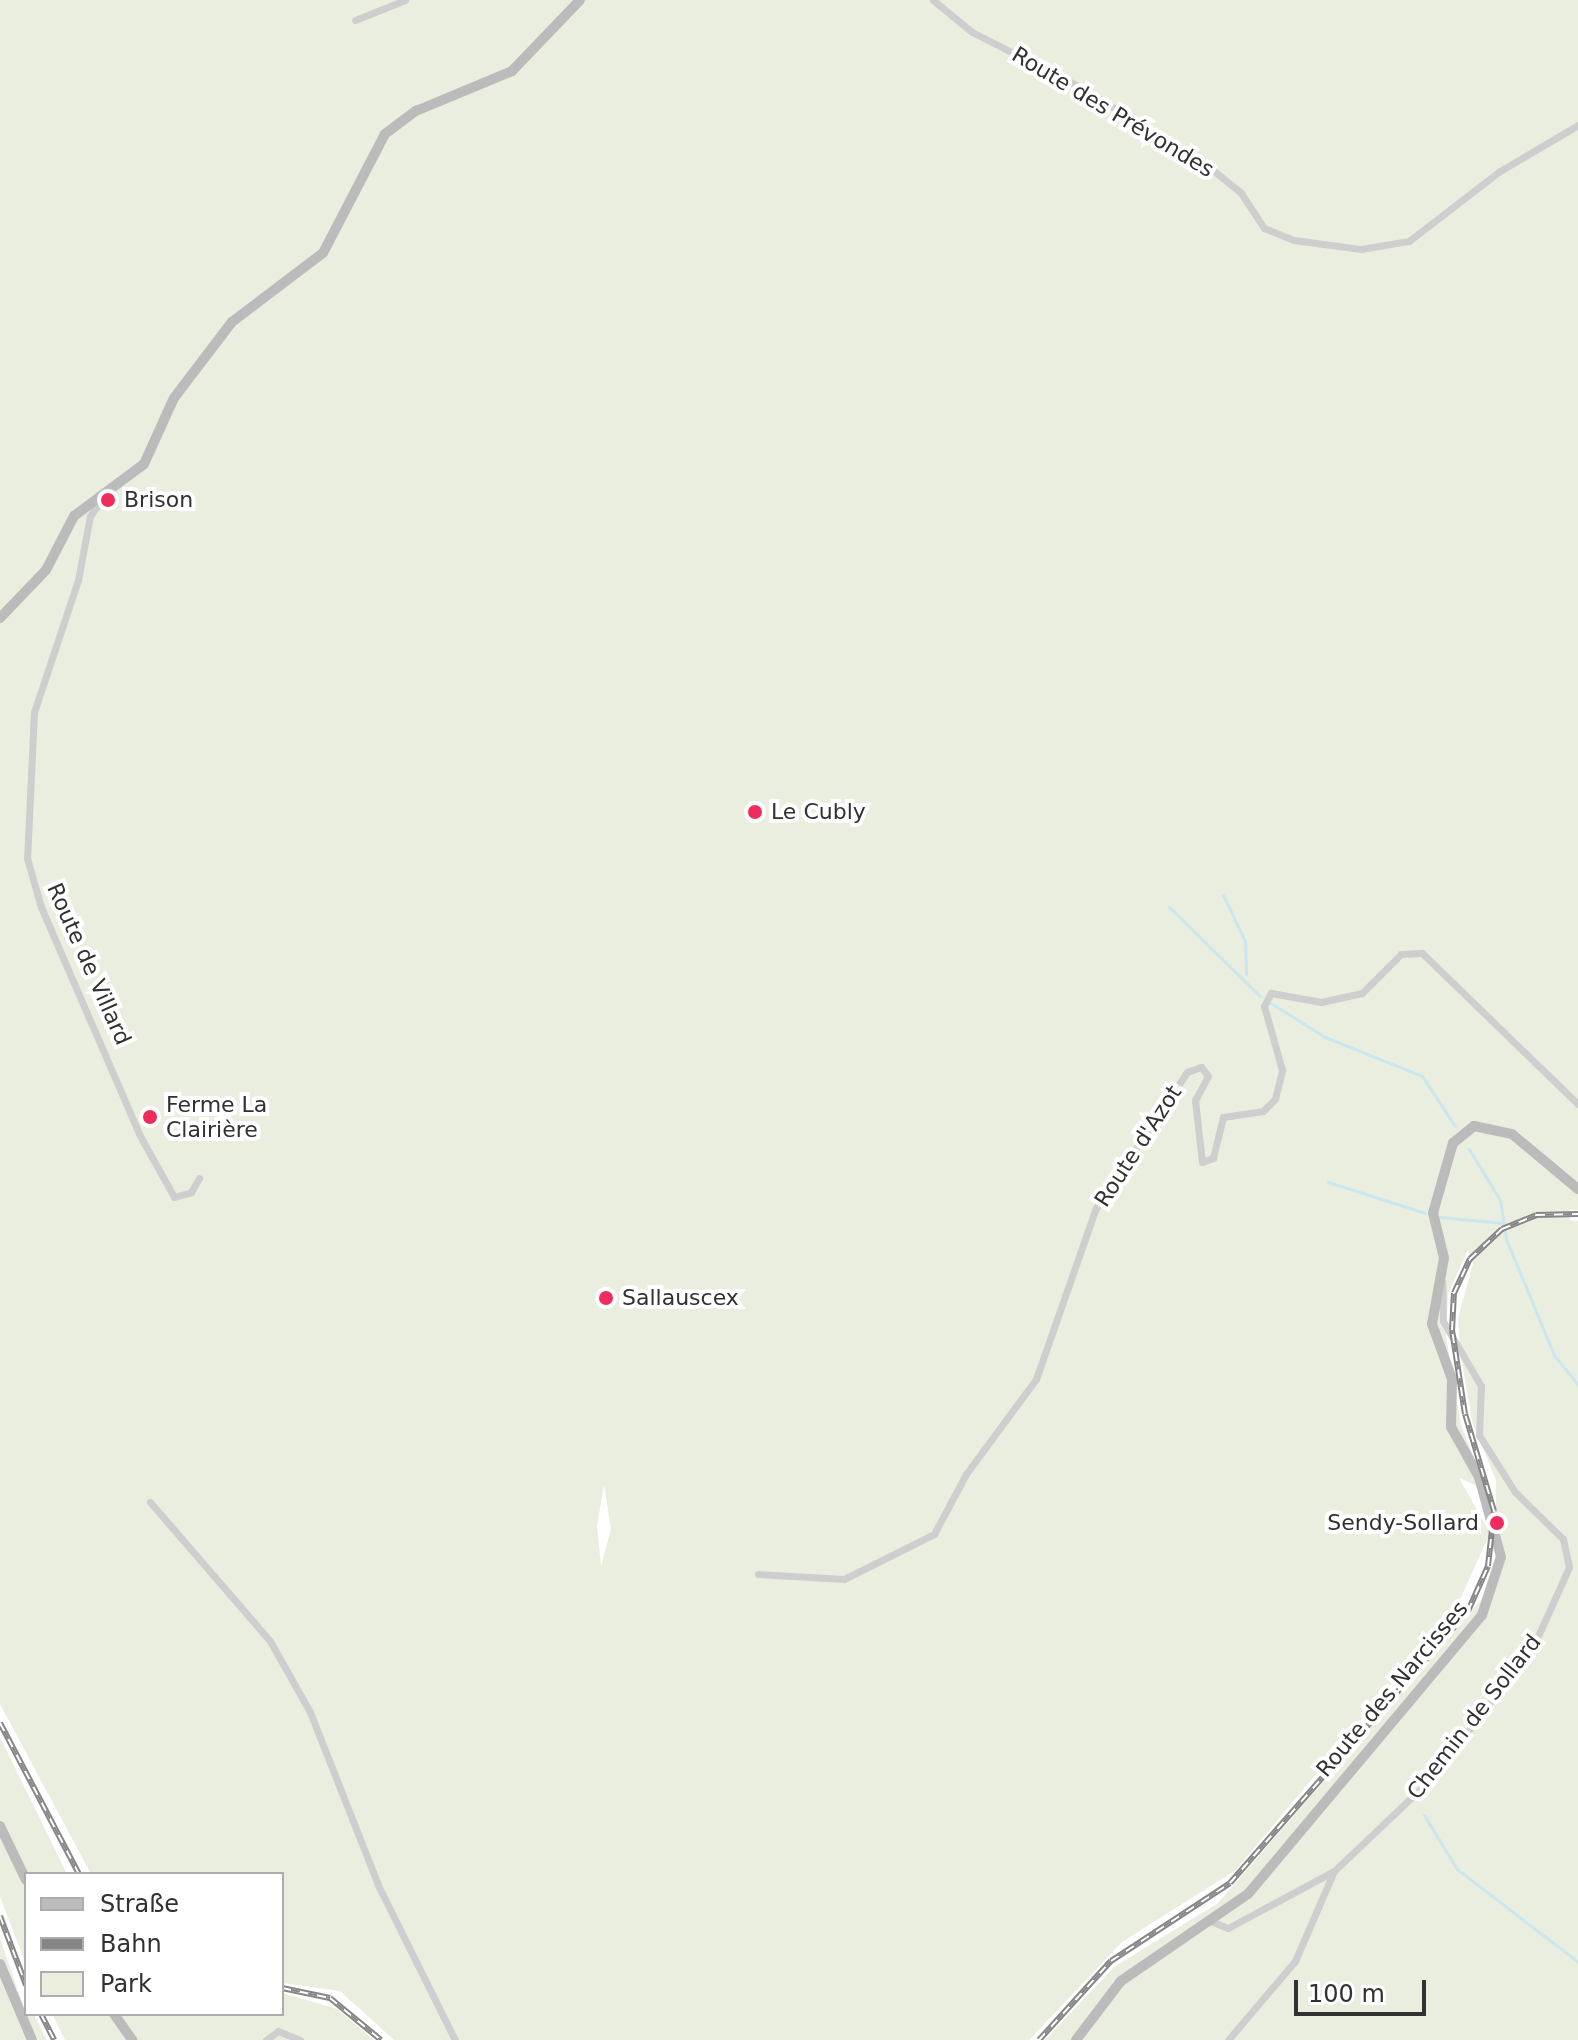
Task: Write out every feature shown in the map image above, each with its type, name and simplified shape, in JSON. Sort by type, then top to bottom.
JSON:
[{"type":"street","points":[[355,20],[405,0]]},
{"type":"street","name":"Route de Villard","points":[[0,618],[46,570],[74,516],[144,464],[177,394],[239,314],[323,253],[385,134],[416,111],[512,71],[580,0]]},
{"type":"street","name":"Route des Prévondes","points":[[933,0],[972,32],[1084,89],[1214,171],[1241,193],[1264,228],[1294,240],[1361,249],[1409,241],[1500,171],[1578,125]]},
{"type":"street","name":"Route de Villard","points":[[104,495],[90,516],[78,580],[34,712],[27,858],[41,907],[139,1134],[174,1197],[184,1197],[199,1178]]},
{"type":"street","name":"Route d'Azot","points":[[758,1574],[844,1579],[934,1534],[966,1474],[1036,1379],[1096,1208],[1187,1072],[1201,1067],[1208,1076],[1195,1100],[1202,1162],[1213,1158],[1223,1117],[1263,1111],[1275,1099],[1282,1070],[1264,1006],[1271,993],[1321,1002],[1362,993],[1401,954],[1422,953],[1578,1104]]},
{"type":"street","name":"Route des Narcisses","points":[[1076,2040],[1121,1981],[1213,1922],[1264,1875],[1482,1615],[1496,1588],[1498,1542],[1479,1477],[1451,1427],[1452,1379],[1432,1324],[1442,1282],[1433,1213],[1451,1148],[1464,1130],[1507,1131],[1578,1189]]},
{"type":"street","name":"Chemin de Sollard","points":[[1228,2040],[1295,1961],[1334,1871],[1433,1777],[1534,1645],[1569,1567],[1563,1539],[1515,1492],[1479,1435],[1481,1386],[1443,1321],[1442,1282]]},
{"type":"street","points":[[150,1502],[270,1641],[310,1712],[378,1885],[455,2040]]},
{"type":"street","points":[[0,1826],[24,1876]]},
{"type":"street","points":[[1213,1922],[1228,1928],[1334,1871]]},
{"type":"street","points":[[0,1964],[32,2040]]},
{"type":"street","points":[[115,2016],[132,2040]]},
{"type":"street","points":[[266,2040],[278,2031],[300,2040]]},
{"type":"green space","points":[[0,0],[1578,0],[1578,1210],[1569,1210],[1570,1220],[1578,1221],[1578,2040],[1045,2040],[1114,1967],[1218,1903],[1482,1599],[1496,1554],[1496,1480],[1472,1422],[1460,1350],[1458,1318],[1473,1264],[1468,1250],[1448,1294],[1446,1336],[1461,1425],[1487,1490],[1459,1478],[1490,1533],[1458,1604],[1236,1870],[1122,1942],[1029,2040],[394,2040],[340,1991],[284,1983],[284,1872],[90,1872],[0,1704]],"holes":[[[604,1485],[611,1529],[601,1566],[597,1526]]]},
{"type":"green space","points":[[0,1737],[66,1872],[24,1872],[24,1959],[0,1897]]},
{"type":"green space","points":[[0,1938],[24,2016],[35,2016],[47,2040],[0,2040]]},
{"type":"green space","points":[[284,1993],[337,2009],[374,2040],[65,2040],[53,2016],[284,2016]]},
{"type":"waterway","points":[[1223,895],[1245,941],[1246,974]]},
{"type":"waterway","points":[[1169,907],[1260,996]]},
{"type":"waterway","points":[[1269,1002],[1325,1037],[1422,1076],[1455,1126]]},
{"type":"waterway","points":[[1469,1149],[1500,1200],[1506,1239],[1554,1355],[1578,1385]]},
{"type":"waterway","points":[[1328,1182],[1425,1213]]},
{"type":"waterway","points":[[1440,1217],[1503,1223]]},
{"type":"waterway","points":[[1424,1815],[1457,1869],[1578,1962]]},
{"type":"railway","points":[[1039,2040],[1111,1961],[1230,1883],[1468,1611],[1488,1566],[1494,1511],[1465,1414],[1452,1330],[1454,1293],[1470,1259],[1502,1229],[1536,1215],[1578,1214]]},
{"type":"railway","points":[[0,1723],[78,1872]]},
{"type":"railway","points":[[0,1916],[24,1980]]},
{"type":"railway","points":[[284,1988],[330,1998],[381,2040]]},
{"type":"railway","points":[[42,2016],[54,2040]]},
{"type":"place","name":"Brison","points":[[108,500]]},
{"type":"place","name":"Le Cubly","points":[[755,812]]},
{"type":"place","name":"Ferme La Clairière","points":[[150,1117]]},
{"type":"place","name":"Sallauscex","points":[[606,1298]]},
{"type":"place","name":"Sendy-Sollard","points":[[1497,1523]]}]
